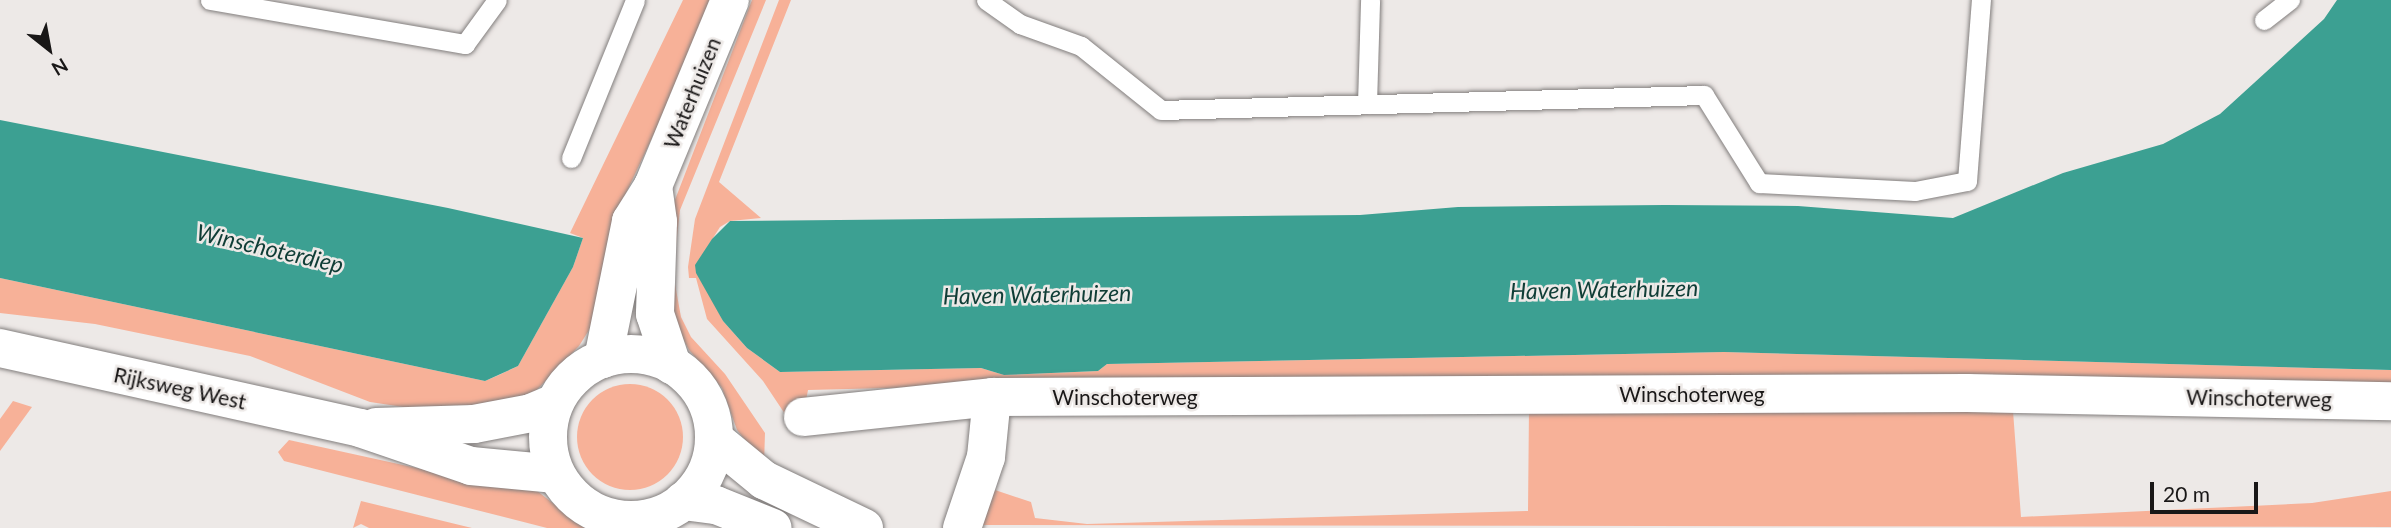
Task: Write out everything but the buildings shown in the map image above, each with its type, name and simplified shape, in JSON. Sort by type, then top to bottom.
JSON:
[{"type":"main road","name":"Waterhuizen","points":[[603,359],[631,221],[653,186],[730,0]]},
{"type":"main road","points":[[653,186],[658,222],[654,314],[672,365]]},
{"type":"main road","name":"Rijksweg West","points":[[0,348],[360,428],[471,466],[556,474]]},
{"type":"main road","points":[[645,355],[672,365],[703,396],[714,439],[702,480],[683,501],[649,518],[609,523],[579,502],[556,474],[548,432],[555,403],[574,376],[603,359],[645,355]]},
{"type":"main road","name":"Winschoterweg","points":[[803,417],[992,397],[1967,393],[2391,401]]},
{"type":"main road","points":[[962,528],[986,457],[992,397]]},
{"type":"main road","name":"Rijksweg West","points":[[360,428],[474,424],[531,413],[555,403]]},
{"type":"main road","points":[[714,439],[764,480],[864,528]]},
{"type":"main road","points":[[683,501],[716,505],[773,528]]},
{"type":"lane","points":[[210,0],[465,44],[497,0]]},
{"type":"lane","points":[[571,158],[635,0]]},
{"type":"lane","points":[[986,0],[1020,24],[1082,46],[1161,110],[1704,95],[1759,183],[1915,191],[1967,181],[1981,0]]},
{"type":"lane","points":[[1367,104],[1370,0]]},
{"type":"lane","points":[[2264,20],[2290,0]]},
{"type":"shaded area","points":[[683,0],[710,0],[684,70],[620,206],[596,319],[579,346],[531,396],[515,404],[410,408],[370,402],[250,356],[95,324],[0,313],[0,278],[485,381],[499,375],[518,366],[573,267],[583,238],[570,233]]},
{"type":"shaded area","points":[[752,0],[766,0],[680,210],[673,273],[681,317],[691,337],[725,374],[765,433],[764,464],[737,430],[722,388],[689,350],[672,318],[673,205]]},
{"type":"shaded area","points":[[779,0],[791,0],[719,182],[761,218],[730,221],[720,227],[701,257],[701,276],[723,321],[747,348],[780,372],[981,368],[1004,375],[1098,371],[1107,364],[1724,352],[2391,370],[2391,390],[1044,384],[808,390],[804,411],[785,414],[763,381],[707,319],[696,278],[689,278],[688,267],[695,219]]},
{"type":"shaded area","points":[[630,384],[650,388],[667,400],[679,417],[683,437],[679,457],[667,474],[650,486],[630,490],[610,486],[593,474],[581,457],[577,437],[581,417],[593,400],[610,388]]},
{"type":"shaded area","points":[[13,401],[32,407],[0,451],[0,419]]},
{"type":"shaded area","points":[[1529,407],[2013,411],[2021,517],[2312,503],[2391,491],[2391,527],[974,525],[992,489],[1031,502],[1035,518],[1087,524],[1528,511]]},
{"type":"shaded area","points":[[289,440],[435,472],[532,487],[585,528],[547,528],[284,461],[278,452]]},
{"type":"shaded area","points":[[361,501],[472,528],[369,528],[361,524],[353,528]]},
{"type":"water","name":"Haven Waterhuizen","points":[[2337,0],[2391,0],[2391,370],[1724,352],[1107,364],[1098,371],[1004,375],[981,368],[780,372],[747,348],[723,321],[696,273],[695,265],[712,239],[730,221],[1360,215],[1458,207],[1665,205],[1798,206],[1953,218],[2063,173],[2163,144],[2220,114],[2324,19]]},
{"type":"water","name":"Winschoterdiep","points":[[0,120],[448,208],[583,238],[573,267],[518,366],[485,381],[0,278]]}]
